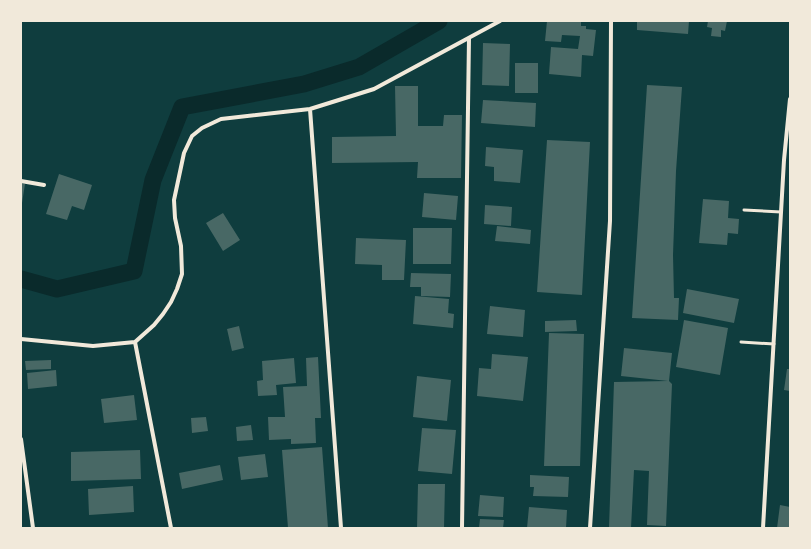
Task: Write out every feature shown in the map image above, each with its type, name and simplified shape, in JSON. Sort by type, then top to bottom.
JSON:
[{"type":"street","points":[[21,339],[93,346],[135,342],[154,325],[163,314],[177,289],[182,274],[181,246],[175,218],[174,200],[184,153],[192,136],[202,128],[221,119],[310,109],[374,89],[500,21]]},
{"type":"street","points":[[590,528],[610,221],[611,21]]},
{"type":"street","points":[[462,528],[469,38]]},
{"type":"street","points":[[763,528],[784,160],[790,99]]},
{"type":"street","points":[[310,109],[341,528]]},
{"type":"street","points":[[21,181],[44,185]]},
{"type":"street","points":[[135,342],[170,528]]},
{"type":"street","points":[[21,439],[33,528]]},
{"type":"lane","points":[[744,210],[781,212]]},
{"type":"lane","points":[[741,342],[774,344]]},
{"type":"building","points":[[547,21],[581,21],[581,26],[586,26],[586,29],[596,30],[593,56],[582,55],[581,77],[549,74],[551,47],[578,49],[580,36],[562,35],[561,42],[545,41]]},
{"type":"building","points":[[637,21],[689,21],[688,34],[637,30]]},
{"type":"building","points":[[708,21],[727,21],[725,31],[721,30],[721,37],[711,36],[712,28],[707,27]]},
{"type":"building","points":[[483,43],[510,44],[509,86],[482,85]]},
{"type":"building","points":[[515,63],[538,63],[538,93],[515,93]]},
{"type":"building","points":[[647,85],[682,87],[676,171],[673,255],[674,298],[679,298],[678,320],[632,318]]},
{"type":"building","points":[[395,86],[418,86],[418,126],[443,126],[444,115],[462,115],[461,178],[417,178],[418,162],[332,163],[332,137],[396,136]]},
{"type":"building","points":[[483,100],[536,103],[535,127],[481,123]]},
{"type":"building","points":[[547,140],[590,142],[582,295],[537,292]]},
{"type":"building","points":[[486,147],[523,150],[520,183],[494,181],[494,167],[485,166]]},
{"type":"building","points":[[59,174],[92,185],[84,210],[72,206],[67,220],[46,214]]},
{"type":"building","points":[[21,183],[25,184],[22,203],[21,203]]},
{"type":"building","points":[[424,193],[458,196],[456,220],[422,217]]},
{"type":"building","points":[[703,199],[729,201],[728,218],[739,219],[738,234],[728,233],[727,245],[699,243]]},
{"type":"building","points":[[485,205],[512,207],[511,226],[484,224]]},
{"type":"building","points":[[223,213],[240,240],[223,251],[206,223]]},
{"type":"building","points":[[497,226],[531,230],[530,244],[495,241]]},
{"type":"building","points":[[413,228],[452,228],[451,264],[413,264]]},
{"type":"building","points":[[356,238],[406,240],[404,280],[382,280],[382,265],[355,264]]},
{"type":"building","points":[[411,273],[451,274],[450,297],[421,296],[421,287],[410,287]]},
{"type":"building","points":[[687,289],[739,299],[734,323],[683,313]]},
{"type":"building","points":[[415,296],[449,299],[448,313],[454,314],[453,328],[413,324]]},
{"type":"building","points":[[490,306],[525,310],[523,337],[487,334]]},
{"type":"building","points":[[576,320],[577,331],[545,332],[545,321]]},
{"type":"building","points":[[684,320],[728,328],[720,375],[676,367]]},
{"type":"building","points":[[239,326],[244,348],[232,351],[227,329]]},
{"type":"building","points":[[549,333],[584,334],[580,466],[544,466]]},
{"type":"building","points":[[624,348],[672,353],[669,381],[672,384],[666,526],[647,525],[649,471],[634,470],[631,528],[609,528],[614,382],[668,381],[621,376]]},
{"type":"building","points":[[492,354],[528,357],[523,401],[477,396],[479,368],[491,369]]},
{"type":"building","points":[[318,357],[321,418],[315,418],[316,443],[291,444],[291,439],[269,440],[268,417],[285,417],[283,387],[307,386],[306,358]]},
{"type":"building","points":[[294,358],[296,383],[276,385],[277,395],[258,396],[257,381],[263,380],[262,361]]},
{"type":"building","points":[[51,360],[51,369],[26,370],[25,361]]},
{"type":"building","points":[[787,369],[790,369],[790,391],[784,390]]},
{"type":"building","points":[[56,370],[57,386],[28,389],[27,373]]},
{"type":"building","points":[[417,376],[451,380],[447,421],[413,417]]},
{"type":"building","points":[[134,395],[137,420],[104,423],[101,399]]},
{"type":"building","points":[[206,417],[208,431],[192,433],[191,418]]},
{"type":"building","points":[[251,425],[253,440],[237,441],[236,427]]},
{"type":"building","points":[[422,428],[456,430],[452,474],[418,471]]},
{"type":"building","points":[[322,447],[328,528],[288,528],[282,450]]},
{"type":"building","points":[[140,450],[141,479],[71,481],[71,452]]},
{"type":"building","points":[[265,454],[268,477],[241,480],[238,457]]},
{"type":"building","points":[[220,465],[223,480],[182,489],[179,473]]},
{"type":"building","points":[[530,475],[569,477],[568,497],[533,496],[534,487],[530,487]]},
{"type":"building","points":[[418,484],[445,484],[444,528],[417,528]]},
{"type":"building","points":[[133,486],[134,512],[89,515],[88,489]]},
{"type":"building","points":[[480,495],[504,497],[503,517],[478,516]]},
{"type":"building","points":[[780,505],[790,507],[790,528],[777,528]]},
{"type":"building","points":[[529,507],[567,510],[566,528],[527,528]]},
{"type":"building","points":[[480,519],[504,520],[503,528],[479,528]]},
{"type":"waterway","points":[[21,279],[57,289],[134,271],[153,180],[182,107],[304,84],[359,67],[439,21]]}]
